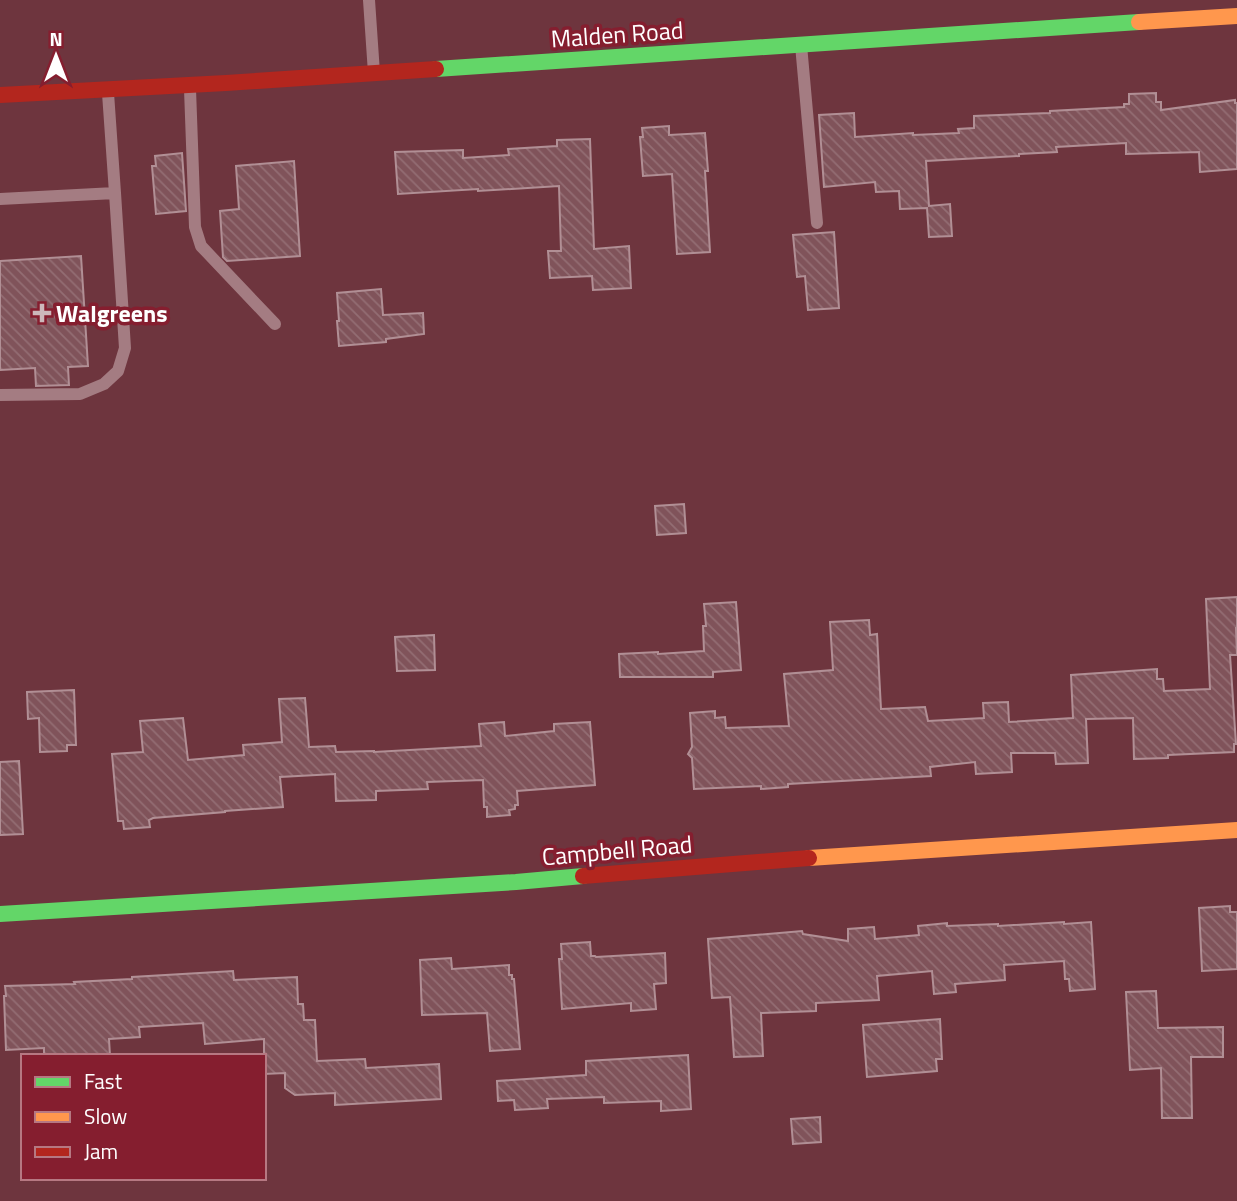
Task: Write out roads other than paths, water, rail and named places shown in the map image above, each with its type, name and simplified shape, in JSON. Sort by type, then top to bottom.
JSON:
[{"type":"street","name":"Malden Road","points":[[0,95],[1237,16]]},
{"type":"street","name":"Campbell Road","points":[[0,914],[516,882],[740,862],[1237,830]]},
{"type":"lane","points":[[369,0],[374,73]]},
{"type":"lane","points":[[801,45],[817,223]]},
{"type":"lane","points":[[189,85],[195,227],[201,246],[275,324]]},
{"type":"lane","points":[[0,396],[80,394],[104,384],[118,371],[125,348],[107,89]]},
{"type":"lane","points":[[0,199],[115,193]]},
{"type":"place","name":"Walgreens","points":[[42,313]]}]
